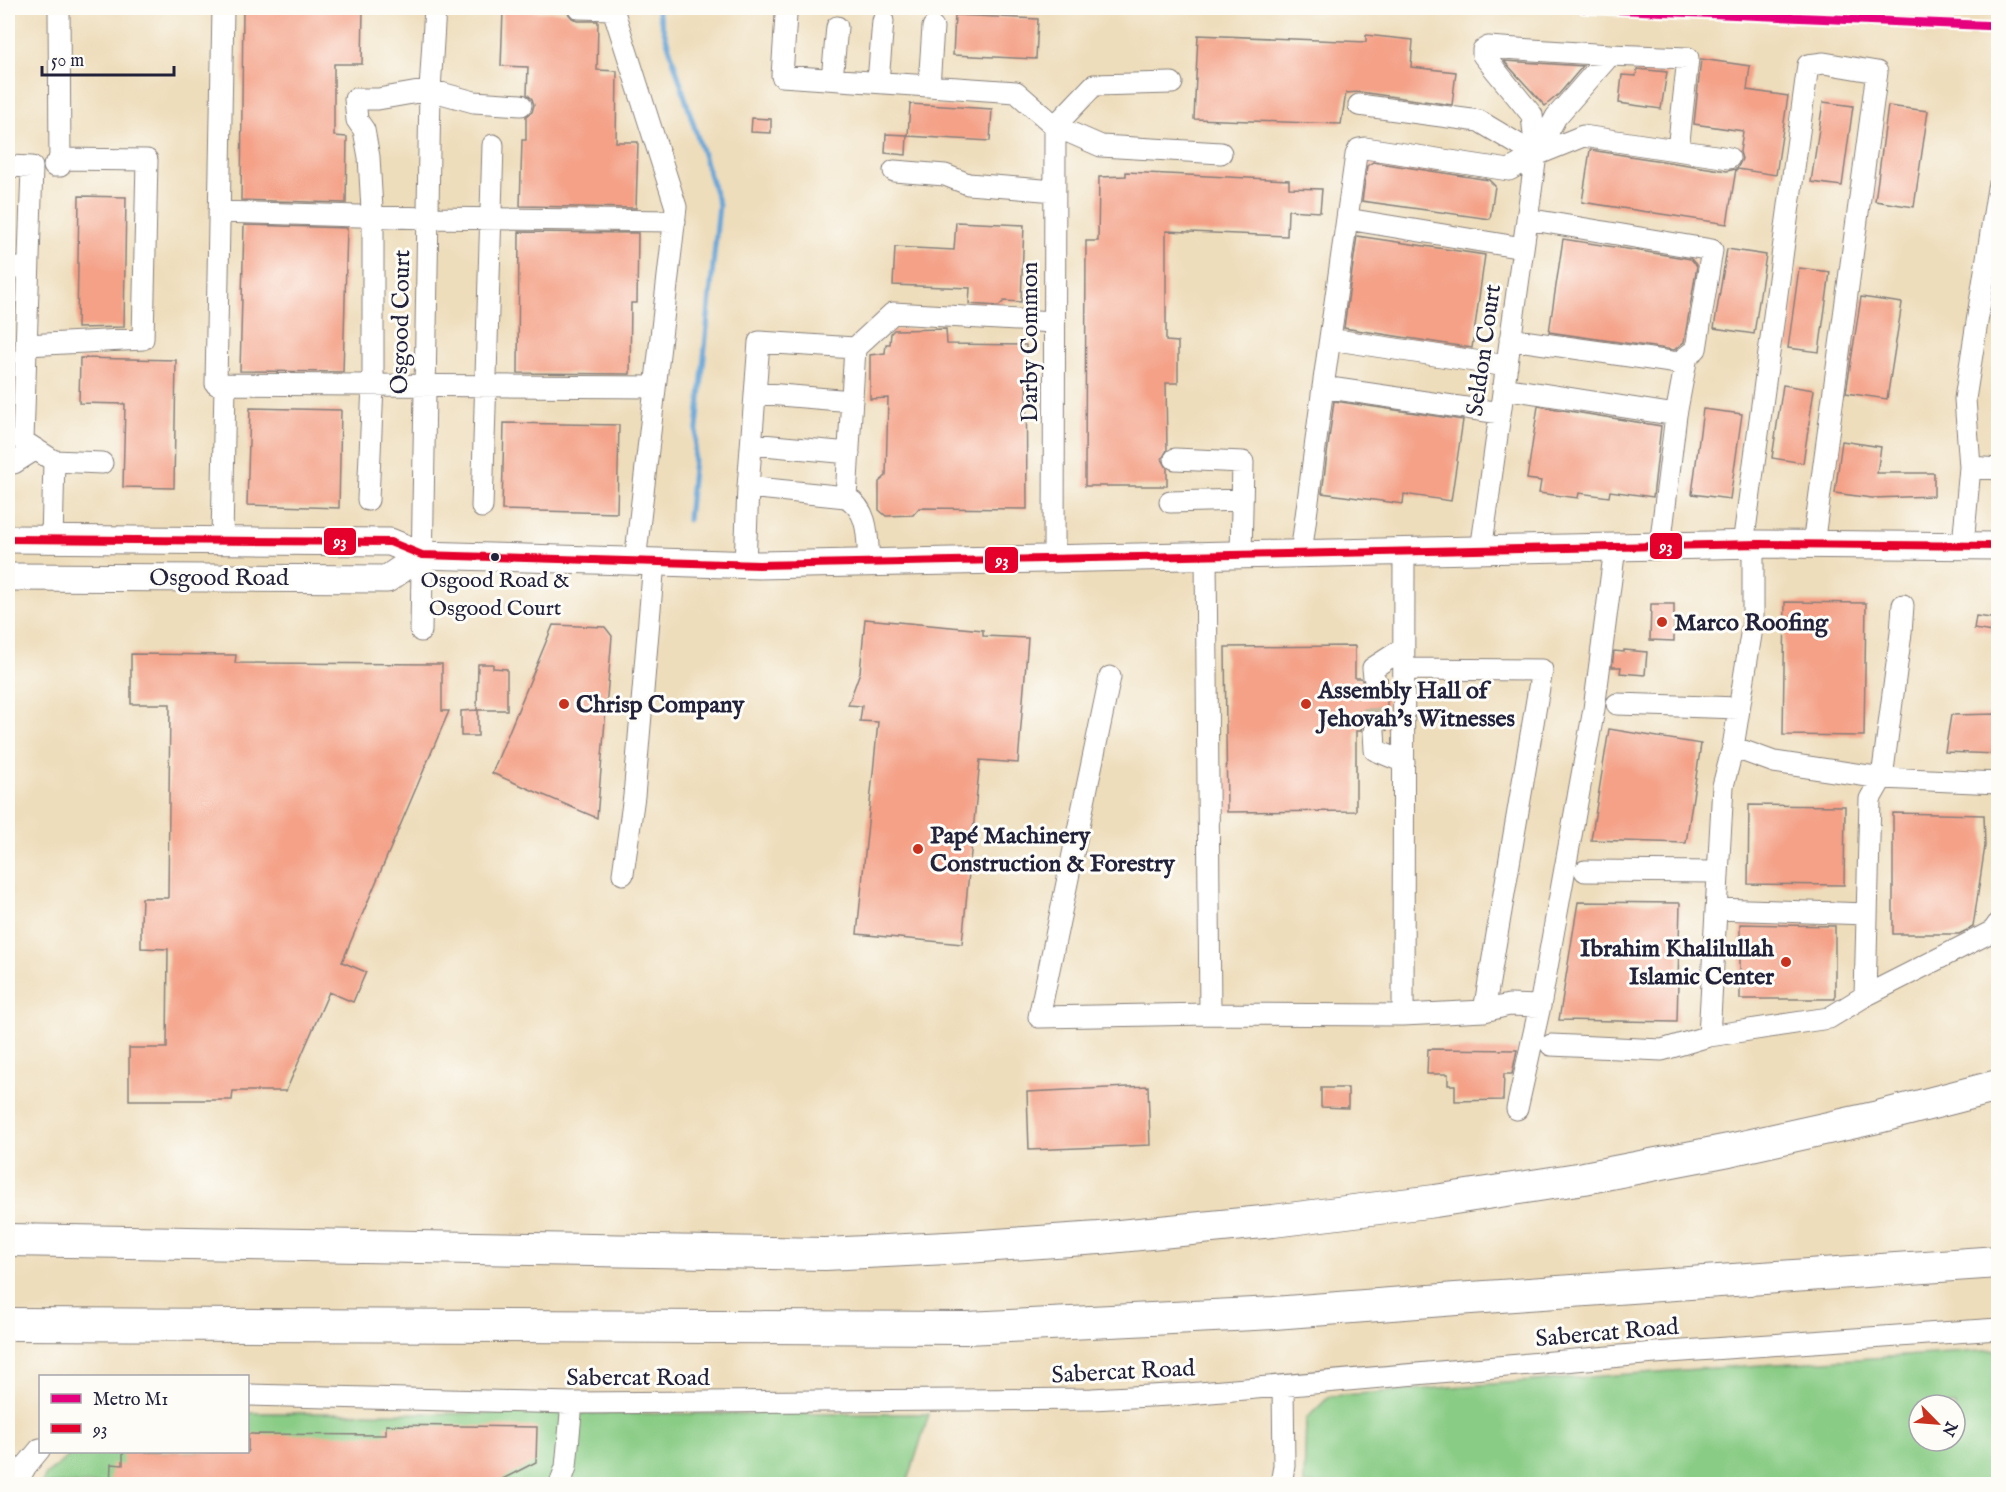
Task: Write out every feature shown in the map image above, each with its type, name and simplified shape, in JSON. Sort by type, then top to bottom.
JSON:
[{"type":"highway","points":[[8,1240],[825,1254],[1099,1238],[1284,1220],[1435,1201],[1584,1178],[1878,1118],[1998,1086]]},
{"type":"highway","points":[[8,1222],[44,1224],[93,1241]]},
{"type":"highway","points":[[8,1324],[967,1328],[1274,1313],[1998,1262]]},
{"type":"main road","name":"Osgood Road","points":[[8,539],[390,542],[422,555],[745,565],[1748,544],[1998,546]]},
{"type":"main road","name":"Osgood Road","points":[[8,577],[387,579],[422,555]]},
{"type":"street","points":[[8,166],[60,166],[59,8]]},
{"type":"street","points":[[223,8],[216,384],[655,387]]},
{"type":"street","name":"Osgood Court","points":[[421,631],[429,90],[435,8]]},
{"type":"street","points":[[579,8],[613,9],[676,207],[655,387],[644,562],[634,795],[623,874]]},
{"type":"street","points":[[786,15],[782,76],[1016,92],[1055,126],[1101,146],[1221,153]]},
{"type":"street","points":[[878,82],[883,21]]},
{"type":"street","points":[[832,79],[837,27]]},
{"type":"street","points":[[929,86],[933,27]]},
{"type":"street","points":[[1536,155],[1533,115],[1483,55],[1483,50],[1488,47],[1610,56],[1688,58],[1677,150]]},
{"type":"street","points":[[1536,155],[1556,117],[1610,56]]},
{"type":"street","points":[[1709,1035],[1723,786],[1733,747],[1754,622],[1748,544],[1808,65],[1824,63],[1877,72],[1813,545]]},
{"type":"street","points":[[1055,126],[1094,85],[1172,83]]},
{"type":"street","points":[[368,500],[373,385],[372,217],[369,157],[364,130],[357,120],[355,99],[378,99],[429,90],[474,102],[521,105]]},
{"type":"street","points":[[1359,105],[1479,120],[1536,155]]},
{"type":"street","name":"Darby Common","points":[[1054,559],[1055,126]]},
{"type":"street","points":[[1301,554],[1356,154],[1362,148],[1509,170],[1536,155],[1582,136],[1730,158]]},
{"type":"street","points":[[482,507],[493,145]]},
{"type":"street","name":"Seldon Court","points":[[1481,551],[1536,155]]},
{"type":"street","points":[[26,345],[143,339],[147,160],[59,159]]},
{"type":"street","points":[[32,167],[18,268],[26,345],[23,441],[54,461],[102,463]]},
{"type":"street","points":[[894,171],[945,175],[968,184],[1054,191]]},
{"type":"street","points":[[1963,545],[1970,467],[1965,399],[1998,188]]},
{"type":"street","points":[[219,212],[372,217],[675,221]]},
{"type":"street","points":[[1347,219],[1523,248]]},
{"type":"street","points":[[1510,339],[1677,363],[1696,349],[1712,250],[1527,219]]},
{"type":"street","points":[[846,497],[855,348],[893,314],[1054,322]]},
{"type":"street","points":[[1330,339],[1507,366]]},
{"type":"street","points":[[745,565],[748,488],[759,342],[855,348]]},
{"type":"street","points":[[1660,547],[1676,415],[1688,356]]},
{"type":"street","points":[[222,540],[225,384]]},
{"type":"street","points":[[1323,387],[1500,413]]},
{"type":"street","points":[[1503,388],[1676,415]]},
{"type":"street","points":[[755,393],[852,401]]},
{"type":"street","points":[[752,444],[849,453]]},
{"type":"street","points":[[8,463],[14,463],[36,449]]},
{"type":"street","points":[[1175,459],[1243,462],[1242,556]]},
{"type":"street","points":[[52,540],[54,461]]},
{"type":"street","points":[[1970,467],[1998,469]]},
{"type":"street","points":[[748,488],[846,497],[856,503],[865,519],[869,563]]},
{"type":"street","points":[[1170,502],[1242,500]]},
{"type":"street","points":[[1517,1108],[1540,1006],[1594,709],[1615,548]]},
{"type":"street","points":[[1404,553],[1404,1015]]},
{"type":"street","points":[[1206,556],[1210,1014]]},
{"type":"street","points":[[1865,996],[1870,799],[1882,778],[1903,605]]},
{"type":"street","points":[[1374,677],[1373,668],[1404,648]]},
{"type":"street","points":[[1404,669],[1542,670],[1484,1011]]},
{"type":"street","points":[[1110,677],[1039,1017],[1210,1014],[1404,1015],[1484,1011],[1509,1005],[1540,1006]]},
{"type":"street","points":[[1617,704],[1739,708]]},
{"type":"street","points":[[1374,731],[1375,750],[1404,762]]},
{"type":"street","points":[[1733,747],[1774,762],[1882,778],[1998,783]]},
{"type":"street","points":[[1585,871],[1718,872]]},
{"type":"street","points":[[1716,909],[1867,914]]},
{"type":"street","points":[[1551,1045],[1662,1050],[1709,1035],[1829,1018],[1865,996],[1993,931],[1998,924]]},
{"type":"street","name":"Sabercat Road","points":[[249,1395],[572,1403],[1092,1399],[1188,1394],[1655,1353],[1998,1329]]},
{"type":"street","points":[[1281,1485],[1284,1466],[1283,1386]]},
{"type":"street","points":[[560,1485],[566,1467],[572,1403]]},
{"type":"street","points":[[16,1485],[26,1466],[39,1450]]},
{"type":"green space","points":[[1998,1350],[1998,1484],[1304,1484],[1306,1419],[1330,1396]]},
{"type":"green space","points":[[249,1413],[929,1414],[907,1484],[41,1484],[46,1475],[73,1453],[249,1453]]},
{"type":"building","points":[[243,8],[363,8],[362,64],[334,64],[334,136],[347,137],[346,203],[241,200]]},
{"type":"building","points":[[503,11],[567,12],[578,21],[598,21],[597,70],[617,71],[616,142],[638,142],[636,208],[520,206],[522,140],[526,140],[526,116],[532,112],[534,105],[527,94],[528,67],[501,66]]},
{"type":"building","points":[[955,15],[1038,19],[1036,59],[953,55]]},
{"type":"building","points":[[1198,35],[1366,42],[1366,35],[1413,40],[1411,67],[1456,72],[1452,105],[1360,92],[1346,93],[1341,124],[1194,119]]},
{"type":"building","points":[[1701,59],[1750,66],[1747,90],[1788,96],[1776,175],[1737,169],[1742,159],[1740,152],[1743,131],[1694,124]]},
{"type":"building","points":[[1504,61],[1583,66],[1559,94],[1545,106]]},
{"type":"building","points":[[1637,69],[1667,72],[1661,109],[1619,103],[1622,75],[1636,76]]},
{"type":"building","points":[[1823,102],[1853,106],[1842,186],[1811,182]]},
{"type":"building","points":[[910,104],[992,109],[990,141],[908,136]]},
{"type":"building","points":[[1888,106],[1928,111],[1914,207],[1875,201]]},
{"type":"building","points":[[752,118],[771,119],[771,133],[751,132]]},
{"type":"building","points":[[886,134],[907,135],[906,155],[885,153]]},
{"type":"building","points":[[1590,150],[1727,171],[1736,169],[1727,224],[1582,202]]},
{"type":"building","points":[[1373,162],[1489,180],[1495,186],[1490,219],[1362,201],[1367,166]]},
{"type":"building","points":[[1126,172],[1289,180],[1289,188],[1322,189],[1320,212],[1288,210],[1287,236],[1166,231],[1166,341],[1178,342],[1178,383],[1166,383],[1167,450],[1162,459],[1167,468],[1167,486],[1085,486],[1086,241],[1098,241],[1099,177],[1126,176]]},
{"type":"building","points":[[79,196],[126,197],[124,327],[77,328]]},
{"type":"building","points":[[956,222],[1024,225],[1021,302],[1004,301],[999,306],[969,304],[970,288],[893,285],[895,247],[954,250]]},
{"type":"building","points":[[244,225],[347,228],[343,372],[240,371]]},
{"type":"building","points":[[519,232],[638,233],[637,303],[631,303],[630,374],[518,373]]},
{"type":"building","points":[[1357,236],[1485,255],[1472,348],[1344,328]]},
{"type":"building","points":[[1563,239],[1691,259],[1697,266],[1684,342],[1674,350],[1549,332]]},
{"type":"building","points":[[1727,249],[1766,255],[1754,334],[1714,328]]},
{"type":"building","points":[[1799,268],[1830,272],[1819,352],[1788,348]]},
{"type":"building","points":[[1861,297],[1902,303],[1887,399],[1846,393]]},
{"type":"building","points":[[946,329],[947,344],[1026,345],[1027,509],[919,508],[913,515],[886,516],[879,510],[879,482],[886,476],[888,398],[870,399],[870,355],[885,353],[886,344],[890,344],[891,333],[894,330]]},
{"type":"building","points":[[80,358],[176,360],[174,488],[123,487],[125,404],[79,403]]},
{"type":"building","points":[[1783,385],[1814,390],[1803,463],[1772,458]]},
{"type":"building","points":[[1334,401],[1463,420],[1451,501],[1404,494],[1403,504],[1322,493]]},
{"type":"building","points":[[1538,406],[1661,426],[1653,497],[1610,491],[1609,497],[1579,493],[1578,498],[1539,493],[1541,481],[1527,479]]},
{"type":"building","points":[[250,408],[341,410],[339,508],[247,505]]},
{"type":"building","points":[[1703,409],[1742,414],[1730,499],[1692,494]]},
{"type":"building","points":[[504,423],[619,425],[617,513],[502,510]]},
{"type":"building","points":[[1842,441],[1881,447],[1877,473],[1934,473],[1934,496],[1872,498],[1835,493]]},
{"type":"building","points":[[1785,602],[1866,603],[1864,736],[1783,735]]},
{"type":"building","name":"Marco Roofing","points":[[1651,604],[1674,604],[1674,641],[1650,640]]},
{"type":"building","points":[[1976,616],[1998,619],[1998,633],[1974,629]]},
{"type":"building","name":"Papé Machinery Construction & Forestry","points":[[865,619],[983,630],[983,636],[1028,638],[1018,763],[980,760],[962,944],[857,934],[878,722],[860,721],[862,706],[848,705],[860,672]]},
{"type":"building","name":"Chrisp Company","points":[[553,625],[605,627],[612,636],[597,818],[492,773]]},
{"type":"building","name":"Assembly Hall of Jehovah's Witnesses","points":[[1355,646],[1355,678],[1361,678],[1364,685],[1375,690],[1382,687],[1387,677],[1387,731],[1380,720],[1374,718],[1362,726],[1361,731],[1356,731],[1356,811],[1227,812],[1225,647]]},
{"type":"building","points":[[1624,650],[1647,652],[1645,675],[1620,673],[1621,667],[1612,667],[1614,651],[1624,652]]},
{"type":"building","points":[[131,654],[236,655],[235,663],[442,664],[442,711],[449,711],[342,962],[366,972],[353,1002],[329,992],[286,1091],[233,1091],[232,1100],[129,1100],[129,1048],[167,1048],[168,949],[141,948],[141,923],[142,898],[168,898],[170,704],[131,704]]},
{"type":"building","points":[[478,664],[493,664],[493,668],[507,669],[507,710],[477,710]]},
{"type":"building","points":[[478,710],[478,736],[461,736],[461,711]]},
{"type":"building","points":[[1998,714],[1998,754],[1945,752],[1951,715]]},
{"type":"building","points":[[1609,729],[1701,744],[1686,843],[1591,840]]},
{"type":"building","points":[[1749,805],[1845,806],[1844,885],[1748,884]]},
{"type":"building","points":[[1893,813],[1984,815],[1985,846],[1973,927],[1959,934],[1893,934]]},
{"type":"building","points":[[1578,902],[1680,903],[1677,1022],[1559,1020]]},
{"type":"building","points":[[1740,924],[1835,926],[1835,999],[1740,999]]},
{"type":"building","points":[[1428,1049],[1517,1050],[1512,1074],[1504,1074],[1503,1100],[1455,1101],[1455,1085],[1448,1085],[1448,1074],[1427,1074]]},
{"type":"building","points":[[1148,1086],[1150,1145],[1029,1150],[1027,1092]]},
{"type":"building","points":[[1321,1088],[1348,1088],[1348,1108],[1321,1107]]},
{"type":"building","points":[[386,1425],[537,1427],[536,1462],[491,1485],[110,1485],[111,1464],[123,1465],[123,1453],[249,1453],[249,1434],[386,1435]]},
{"type":"waterway","points":[[658,12],[719,205],[688,520]]},
{"type":"tunnel","points":[[1374,677],[1374,731]]},
{"type":"metro line","name":"M1","points":[[1584,8],[1998,26]]},
{"type":"transit line","name":"93","points":[[8,539],[390,542],[422,555],[759,565],[1759,544],[1998,546]]},
{"type":"place","name":"Osgood Road & Osgood Court","points":[[495,557]]},
{"type":"place","name":"Marco Roofing","points":[[1662,622]]},
{"type":"place","name":"Chrisp Company","points":[[564,704]]},
{"type":"place","name":"Assembly Hall of Jehovah's Witnesses","points":[[1306,704]]},
{"type":"place","name":"Papé Machinery Construction & Forestry","points":[[918,849]]},
{"type":"place","name":"Ibrahim Khalilullah Islamic Center","points":[[1786,962]]}]
